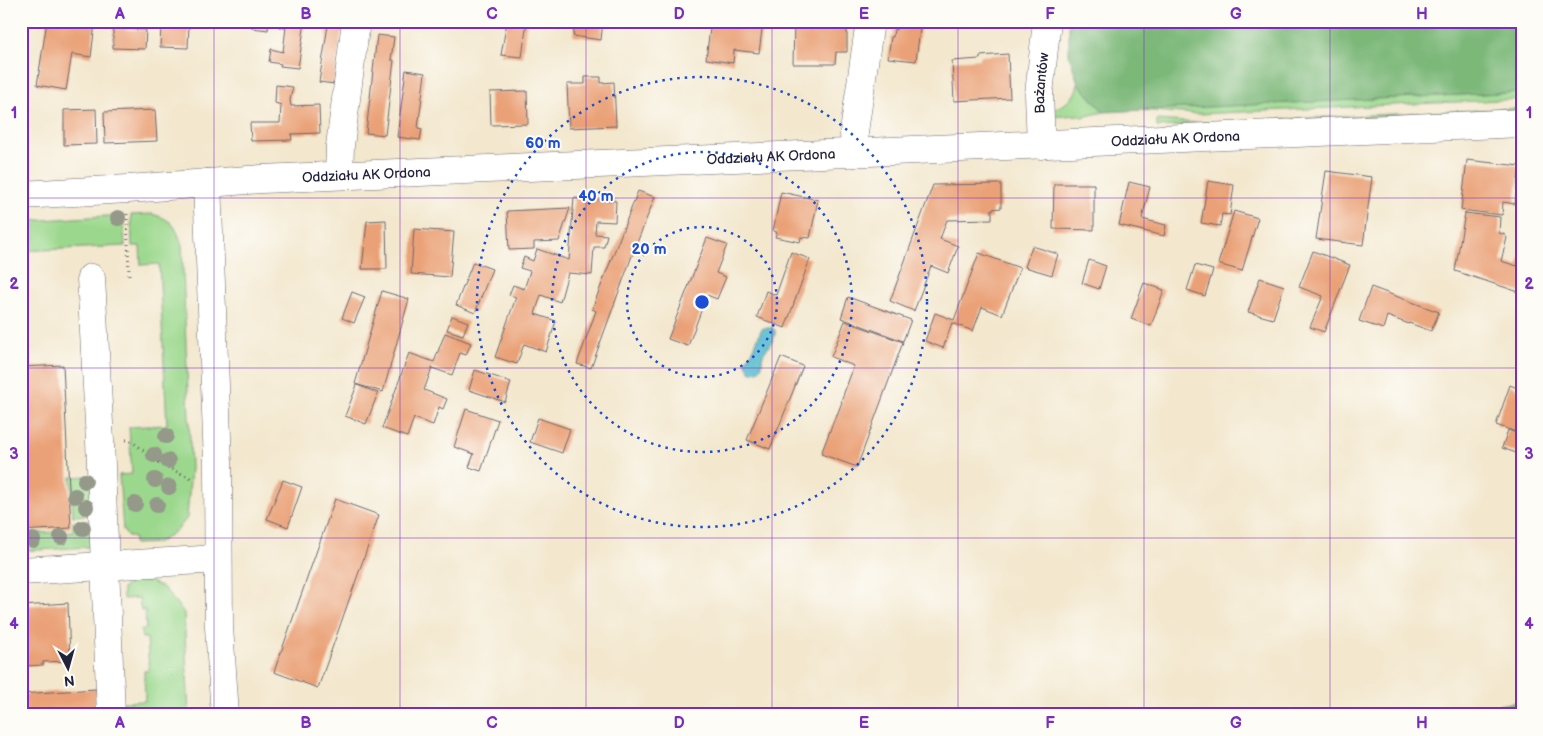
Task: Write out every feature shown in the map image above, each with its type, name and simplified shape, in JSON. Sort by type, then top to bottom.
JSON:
[{"type":"street","points":[[339,175],[340,146],[356,21]]},
{"type":"street","points":[[855,153],[854,132],[870,21]]},
{"type":"street","name":"Bażantów","points":[[1041,145],[1039,94],[1047,21]]},
{"type":"street","name":"Oddziału AK Ordona","points":[[21,195],[128,190],[339,175],[1522,123]]},
{"type":"street","points":[[207,183],[218,455],[221,666],[225,715]]},
{"type":"street","points":[[92,278],[110,715]]},
{"type":"street","points":[[21,571],[218,559]]},
{"type":"path","points":[[127,211],[129,275]]},
{"type":"path","points":[[100,441],[130,440],[157,461],[193,479]]},
{"type":"green space","points":[[1069,21],[1522,21],[1522,92],[1104,112],[1078,83],[1069,55]]},
{"type":"green space","points":[[1078,83],[1104,112],[1082,117],[1078,115],[1050,117],[1049,110],[1060,106],[1072,98]]},
{"type":"green space","points":[[1522,92],[1522,99],[1198,114],[1137,110]]},
{"type":"green space","points":[[1522,108],[1522,110],[1157,127],[1157,120],[1199,123]]},
{"type":"green space","points":[[152,214],[172,224],[182,245],[191,468],[187,518],[178,529],[163,540],[155,543],[134,544],[134,538],[127,536],[123,530],[119,475],[132,474],[129,427],[167,425],[159,264],[141,265],[140,246],[132,246],[131,215]]},
{"type":"green space","points":[[123,215],[125,246],[21,251],[21,223],[26,221]]},
{"type":"green space","points":[[90,476],[92,515],[73,516],[71,477]]},
{"type":"green space","points":[[92,521],[91,545],[89,547],[21,551],[21,534],[73,531],[73,522]]},
{"type":"green space","points":[[149,581],[164,588],[184,613],[189,715],[123,715],[122,702],[145,701],[144,671],[149,670],[147,638],[142,638],[141,630],[146,629],[145,610],[141,611],[139,598],[123,599],[123,588],[132,582]]},
{"type":"green space","points":[[1522,701],[1522,715],[1443,715]]},
{"type":"water","points":[[763,328],[775,330],[775,337],[763,355],[761,369],[751,372],[746,365],[746,360]]},
{"type":"building","points":[[47,21],[76,21],[95,24],[91,57],[72,54],[66,90],[37,85]]},
{"type":"building","points":[[253,21],[269,21],[268,30],[252,28]]},
{"type":"building","points":[[280,21],[305,22],[298,68],[280,66],[281,64],[269,62],[271,49],[283,52],[286,27],[279,27]]},
{"type":"building","points":[[507,21],[527,21],[522,57],[501,55]]},
{"type":"building","points":[[575,21],[603,21],[601,40],[573,36]]},
{"type":"building","points":[[711,21],[763,21],[759,53],[734,50],[733,63],[706,59]]},
{"type":"building","points":[[897,21],[921,21],[916,61],[888,58],[891,37],[893,37],[894,29],[896,30]]},
{"type":"building","points":[[949,21],[977,21],[977,23],[949,25]]},
{"type":"building","points":[[794,23],[847,24],[847,52],[836,52],[835,64],[793,64]]},
{"type":"building","points":[[161,25],[189,25],[188,48],[160,47]]},
{"type":"building","points":[[328,25],[342,27],[334,84],[319,82]]},
{"type":"building","points":[[113,29],[146,30],[145,49],[113,48]]},
{"type":"building","points":[[377,35],[394,37],[391,60],[394,60],[385,135],[366,133]]},
{"type":"building","points":[[1008,54],[1010,98],[954,101],[952,61]]},
{"type":"building","points":[[406,70],[425,73],[418,128],[422,129],[420,140],[397,137]]},
{"type":"building","points":[[585,77],[601,77],[601,83],[614,82],[616,126],[569,128],[567,84],[585,84]]},
{"type":"building","points":[[276,85],[293,87],[290,100],[291,106],[319,105],[320,133],[291,134],[292,140],[251,141],[250,123],[280,123],[281,105],[275,103]]},
{"type":"building","points":[[527,91],[528,124],[491,125],[490,92]]},
{"type":"building","points":[[96,109],[97,144],[64,145],[64,110]]},
{"type":"building","points":[[155,110],[157,141],[105,143],[104,112]]},
{"type":"building","points":[[1467,160],[1520,166],[1515,204],[1503,202],[1502,215],[1461,210]]},
{"type":"building","points":[[1326,171],[1372,177],[1363,245],[1316,239]]},
{"type":"building","points":[[1208,181],[1234,185],[1230,215],[1222,214],[1220,226],[1201,223]]},
{"type":"building","points":[[1129,182],[1150,187],[1142,219],[1166,225],[1164,236],[1119,225]]},
{"type":"building","points":[[1001,184],[1001,208],[992,209],[992,219],[947,220],[940,239],[958,246],[948,273],[931,266],[914,311],[890,301],[933,185]]},
{"type":"building","points":[[1054,184],[1094,184],[1094,230],[1053,229]]},
{"type":"building","points":[[638,191],[655,197],[591,368],[577,364],[596,311],[592,309]]},
{"type":"building","points":[[781,192],[818,200],[810,238],[801,237],[800,242],[775,237],[777,232],[773,231]]},
{"type":"building","points":[[574,198],[616,201],[615,222],[596,221],[595,234],[607,235],[604,247],[594,247],[592,275],[568,273],[560,302],[541,295],[535,314],[556,321],[546,352],[524,344],[517,364],[495,357],[516,297],[509,295],[513,285],[524,289],[530,271],[520,268],[524,257],[533,261],[537,249],[569,260]]},
{"type":"building","points":[[570,208],[559,241],[534,242],[534,249],[509,250],[507,211]]},
{"type":"building","points":[[1234,211],[1258,218],[1242,271],[1218,264]]},
{"type":"building","points":[[1465,213],[1500,217],[1499,233],[1504,234],[1507,238],[1501,261],[1517,266],[1522,253],[1522,293],[1455,271]]},
{"type":"building","points":[[386,220],[387,269],[362,269],[367,221]]},
{"type":"building","points":[[414,229],[454,232],[450,277],[411,274]]},
{"type":"building","points":[[707,238],[727,245],[716,273],[726,277],[717,299],[707,295],[688,346],[668,339]]},
{"type":"building","points":[[1032,246],[1058,254],[1052,275],[1025,267]]},
{"type":"building","points":[[1313,251],[1350,265],[1324,332],[1310,327],[1323,296],[1299,287]]},
{"type":"building","points":[[791,252],[810,259],[785,328],[757,317],[766,291],[776,295]]},
{"type":"building","points":[[979,253],[1020,268],[1002,315],[982,307],[973,331],[952,323],[943,348],[925,341],[935,313],[954,320]]},
{"type":"building","points":[[1089,260],[1106,266],[1099,289],[1082,283]]},
{"type":"building","points":[[473,262],[492,269],[475,313],[456,305]]},
{"type":"building","points":[[1195,265],[1213,270],[1205,296],[1187,290]]},
{"type":"building","points":[[1260,278],[1284,286],[1273,319],[1248,312]]},
{"type":"building","points":[[1144,283],[1164,290],[1151,326],[1131,319]]},
{"type":"building","points":[[1371,287],[1439,312],[1431,331],[1387,316],[1383,329],[1359,321]]},
{"type":"building","points":[[382,291],[409,299],[383,392],[355,384]]},
{"type":"building","points":[[352,292],[365,297],[354,323],[342,318]]},
{"type":"building","points":[[848,297],[911,320],[903,341],[841,318]]},
{"type":"building","points":[[452,316],[468,322],[463,335],[447,330]]},
{"type":"building","points":[[845,321],[903,342],[857,467],[821,454],[854,366],[831,357]]},
{"type":"building","points":[[445,333],[471,343],[466,355],[460,353],[452,375],[432,368],[424,390],[447,399],[443,409],[439,407],[433,425],[414,418],[407,437],[382,428],[409,353],[434,362]]},
{"type":"building","points":[[781,357],[803,366],[770,449],[747,440]]},
{"type":"building","points":[[63,365],[71,528],[21,531],[21,367]]},
{"type":"building","points":[[475,370],[511,382],[505,402],[469,390]]},
{"type":"building","points":[[357,385],[378,393],[366,424],[345,416]]},
{"type":"building","points":[[1510,385],[1522,390],[1522,434],[1496,425]]},
{"type":"building","points":[[466,409],[498,420],[481,471],[469,467],[474,454],[454,447]]},
{"type":"building","points":[[538,418],[570,429],[562,453],[530,442]]},
{"type":"building","points":[[1508,430],[1522,435],[1522,455],[1502,448]]},
{"type":"building","points":[[283,480],[302,487],[288,527],[267,519]]},
{"type":"building","points":[[335,499],[379,515],[318,688],[274,672]]},
{"type":"building","points":[[68,603],[70,661],[43,662],[43,665],[25,666],[25,663],[21,663],[21,606]]},
{"type":"building","points":[[96,689],[98,715],[21,715],[21,694]]}]
